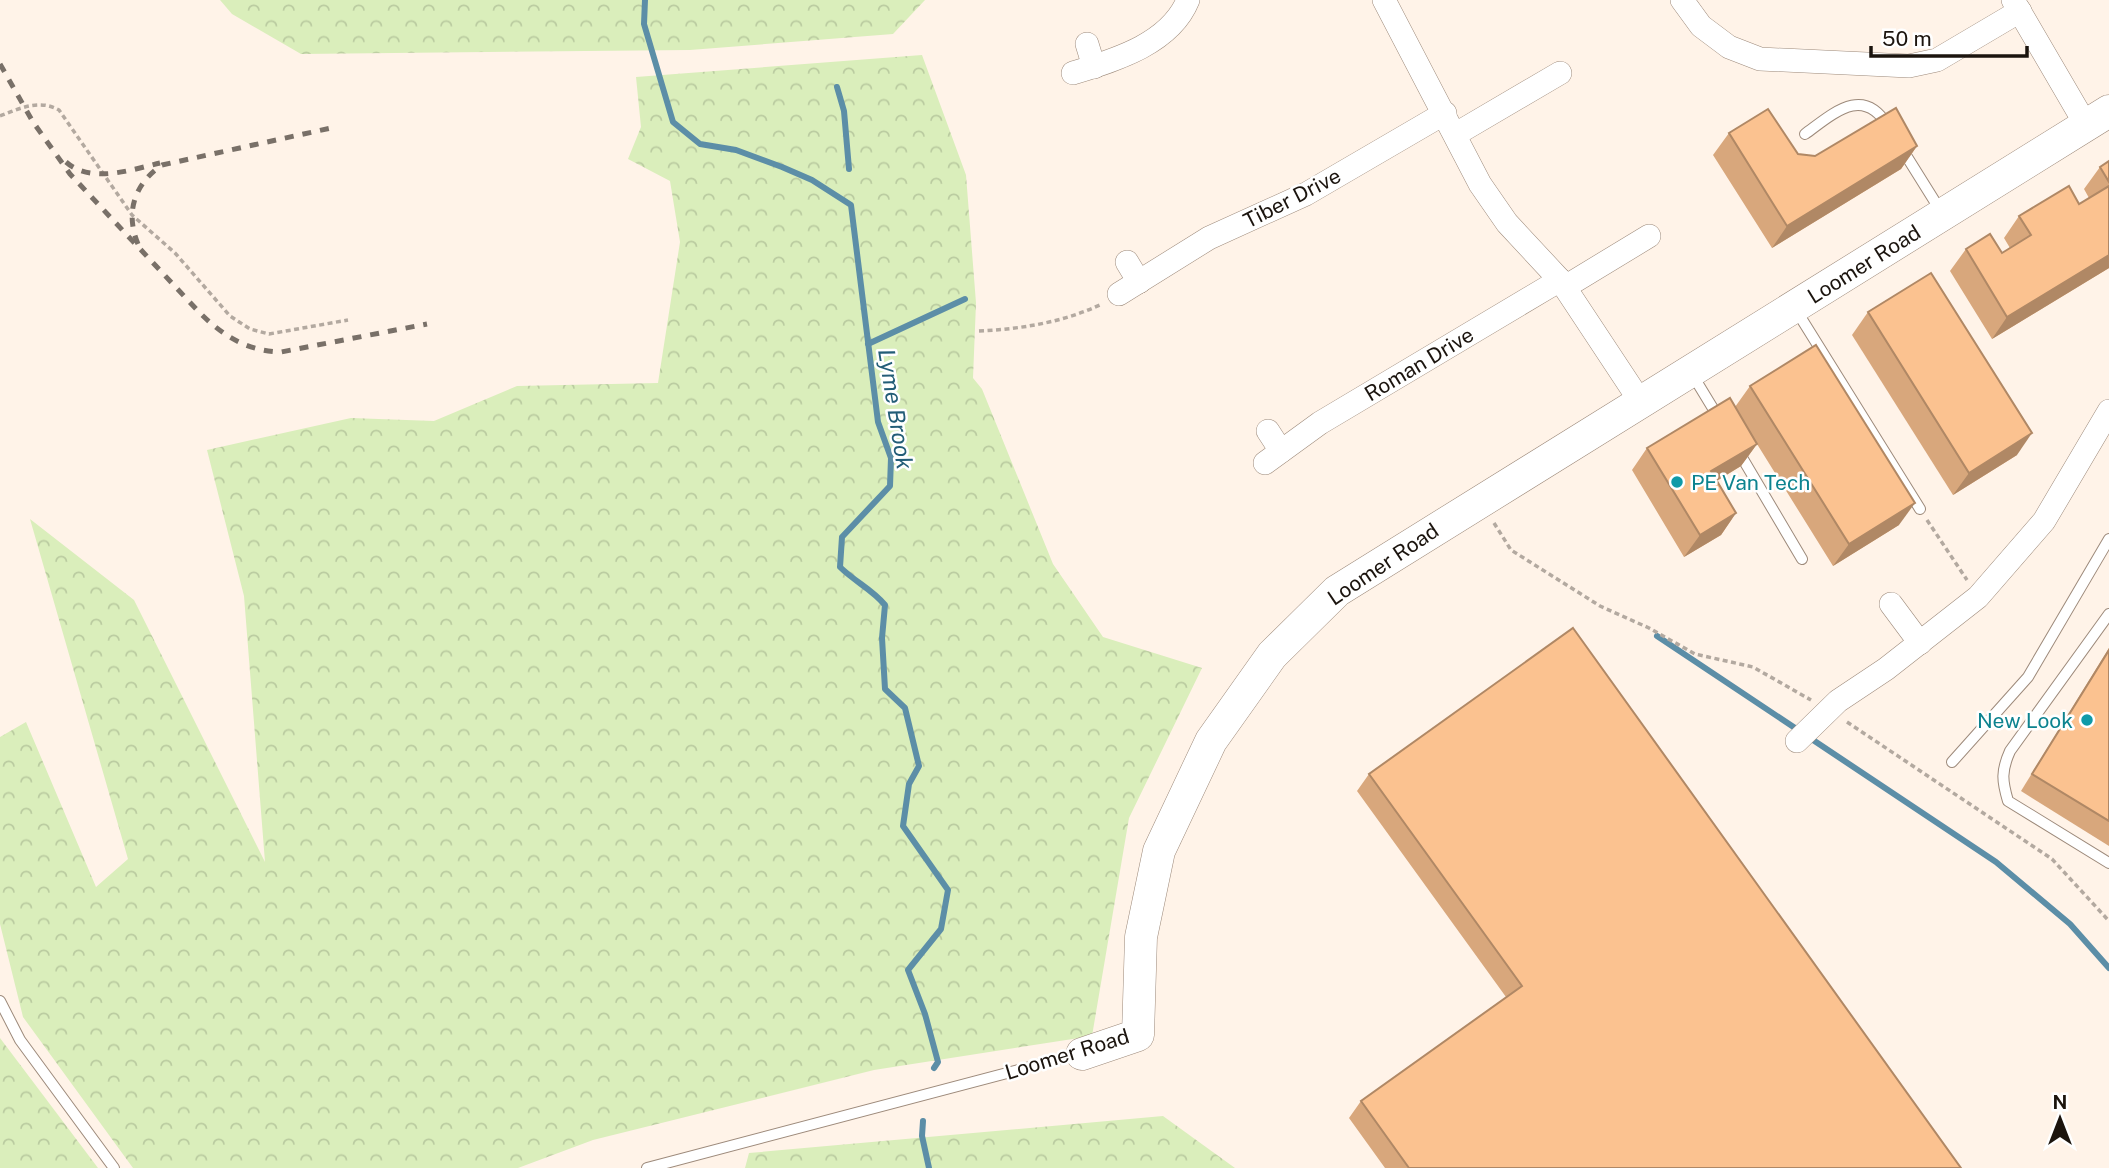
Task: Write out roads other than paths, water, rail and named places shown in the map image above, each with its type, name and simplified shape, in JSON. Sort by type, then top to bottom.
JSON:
[{"type":"street","points":[[1087,44],[1084,70],[1140,48],[1162,34],[1181,18],[1188,0]]},
{"type":"street","points":[[1384,0],[1480,184],[1507,223],[1563,283],[1640,401]]},
{"type":"street","points":[[1682,0],[1701,26],[1729,47],[1760,59],[1909,66],[1937,60],[2017,6],[2097,118]]},
{"type":"street","points":[[1456,134],[1560,73]]},
{"type":"street","name":"Tiber Drive","points":[[1127,262],[1129,288],[1209,238],[1306,194],[1445,113]]},
{"type":"street","name":"Loomer Road","points":[[1082,1054],[1138,1035],[1141,937],[1159,851],[1211,741],[1272,655],[1337,591],[2097,118]]},
{"type":"street","name":"Roman Drive","points":[[1268,431],[1273,457],[1320,423],[1649,236]]},
{"type":"street","points":[[1797,741],[1978,597],[2044,522],[2109,411]]},
{"type":"street","points":[[1891,604],[1920,643]]},
{"type":"lane","points":[[1805,134],[1854,104],[1866,105],[1880,114],[1943,215]]},
{"type":"lane","points":[[1794,308],[1920,509]]},
{"type":"lane","points":[[1690,372],[1725,429]]},
{"type":"lane","points":[[1732,440],[1802,559]]},
{"type":"lane","points":[[1952,762],[2028,677],[2109,539]]},
{"type":"lane","points":[[2109,614],[2010,751],[2002,768],[2002,783],[2008,801],[2109,863]]},
{"type":"lane","points":[[0,1001],[20,1040],[114,1168]]},
{"type":"lane","name":"Loomer Road","points":[[647,1168],[669,1165],[1082,1054]]},
{"type":"waterway","name":"Lyme Brook","points":[[645,0],[644,24],[673,122],[700,144],[736,150],[782,167],[812,180],[851,205],[878,422],[891,458],[890,486],[842,537],[840,567],[885,605],[882,638],[885,689],[905,708],[919,766],[909,784],[903,826],[948,890],[941,929],[908,970],[925,1014],[938,1062],[934,1068]]},
{"type":"waterway","points":[[837,87],[844,111],[849,169]]},
{"type":"waterway","points":[[868,344],[965,299]]},
{"type":"waterway","points":[[1657,636],[1996,862],[2070,924],[2109,968]]},
{"type":"waterway","name":"Lyme Brook","points":[[923,1121],[922,1136],[929,1168]]},
{"type":"railway","points":[[0,64],[33,122],[70,174],[199,312],[236,341],[257,349],[281,352],[427,324]]},
{"type":"railway","points":[[138,244],[132,221],[135,200],[145,181],[162,165],[331,128]]},
{"type":"railway","points":[[66,162],[76,169],[99,174],[124,172],[160,163]]},
{"type":"place","name":"PE Van Tech","points":[[1677,482]]},
{"type":"place","name":"New Look","points":[[2087,720]]}]
